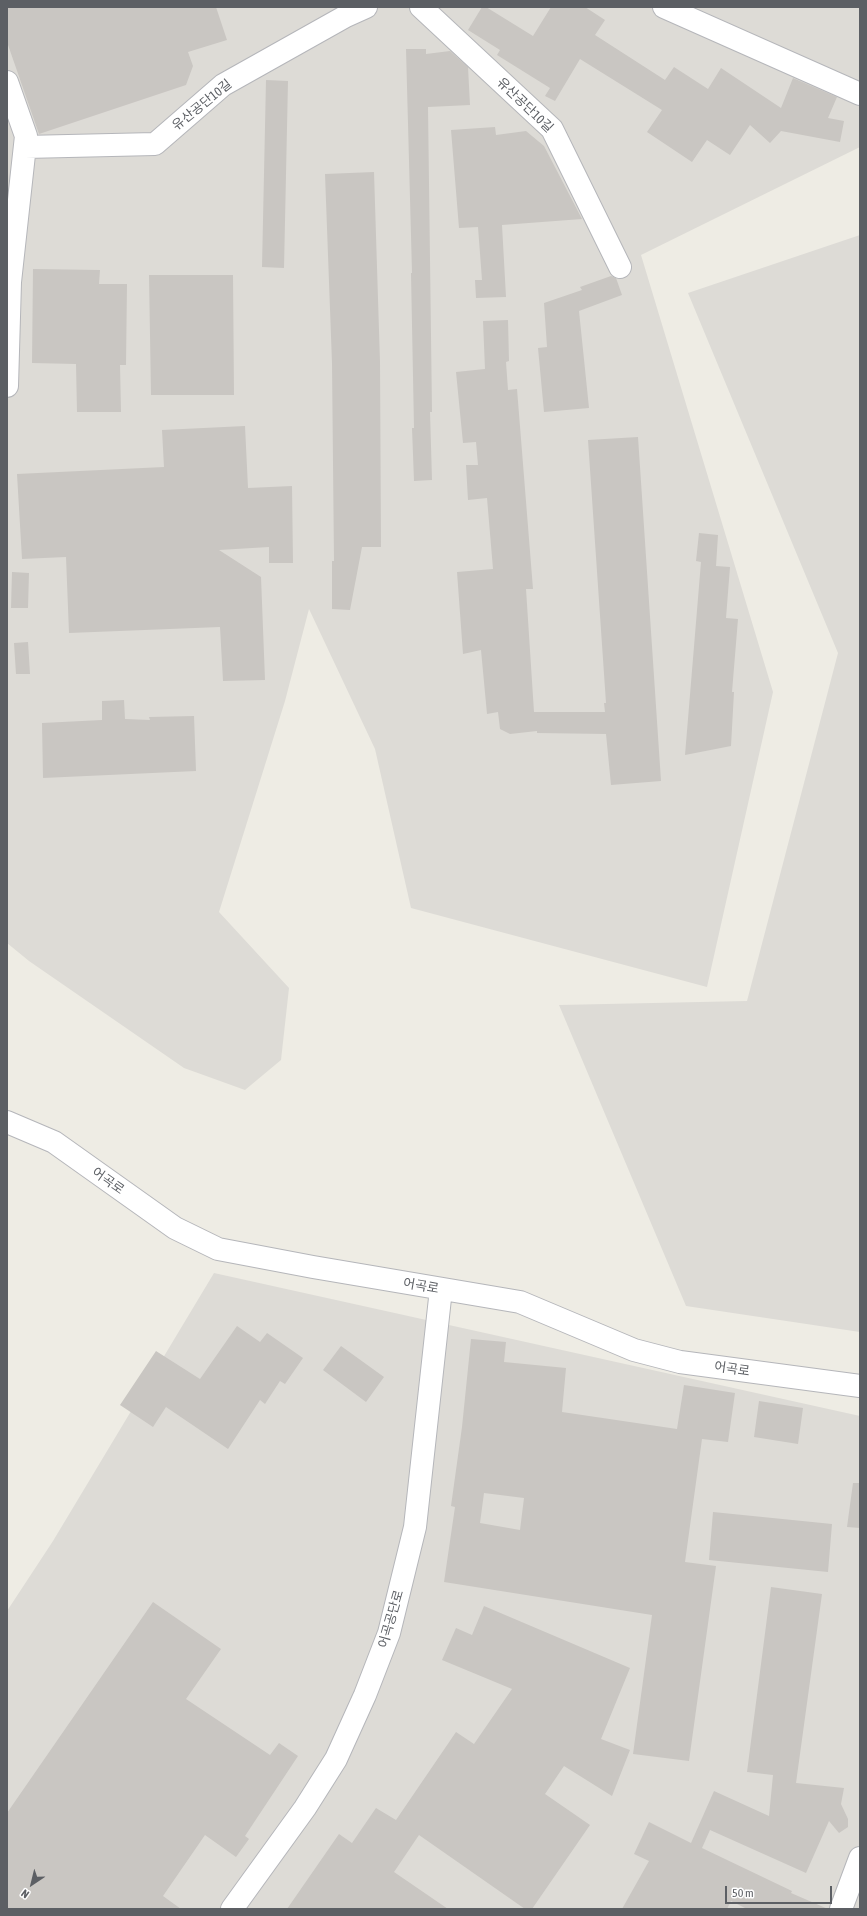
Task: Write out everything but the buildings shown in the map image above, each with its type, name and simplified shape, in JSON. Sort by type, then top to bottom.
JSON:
[{"type":"street","name":"유산공단10길","points":[[25,147],[155,144],[223,85],[346,16],[366,7]]},
{"type":"street","name":"유산공단10길","points":[[422,7],[552,129],[620,267]]},
{"type":"street","points":[[664,7],[860,94]]},
{"type":"street","points":[[7,82],[26,136],[10,282],[7,386]]},
{"type":"street","name":"어곡로","points":[[7,1122],[54,1142],[175,1228],[218,1249],[520,1302],[634,1350],[680,1362],[860,1386]]},
{"type":"street","name":"어곡공단로","points":[[232,1909],[305,1808],[336,1759],[365,1695],[389,1633],[415,1528],[441,1289]]},
{"type":"street","points":[[841,1909],[860,1858]]},
{"type":"shaded area","points":[[7,7],[860,7],[860,147],[641,255],[773,692],[707,987],[411,908],[375,749],[309,609],[285,701],[219,912],[289,988],[281,1060],[245,1090],[184,1068],[29,961],[7,943]]},
{"type":"shaded area","points":[[860,235],[860,1332],[686,1306],[559,1005],[747,1001],[838,653],[688,293]]},
{"type":"shaded area","points":[[214,1273],[860,1416],[860,1909],[7,1909],[7,1611],[53,1541]]}]
